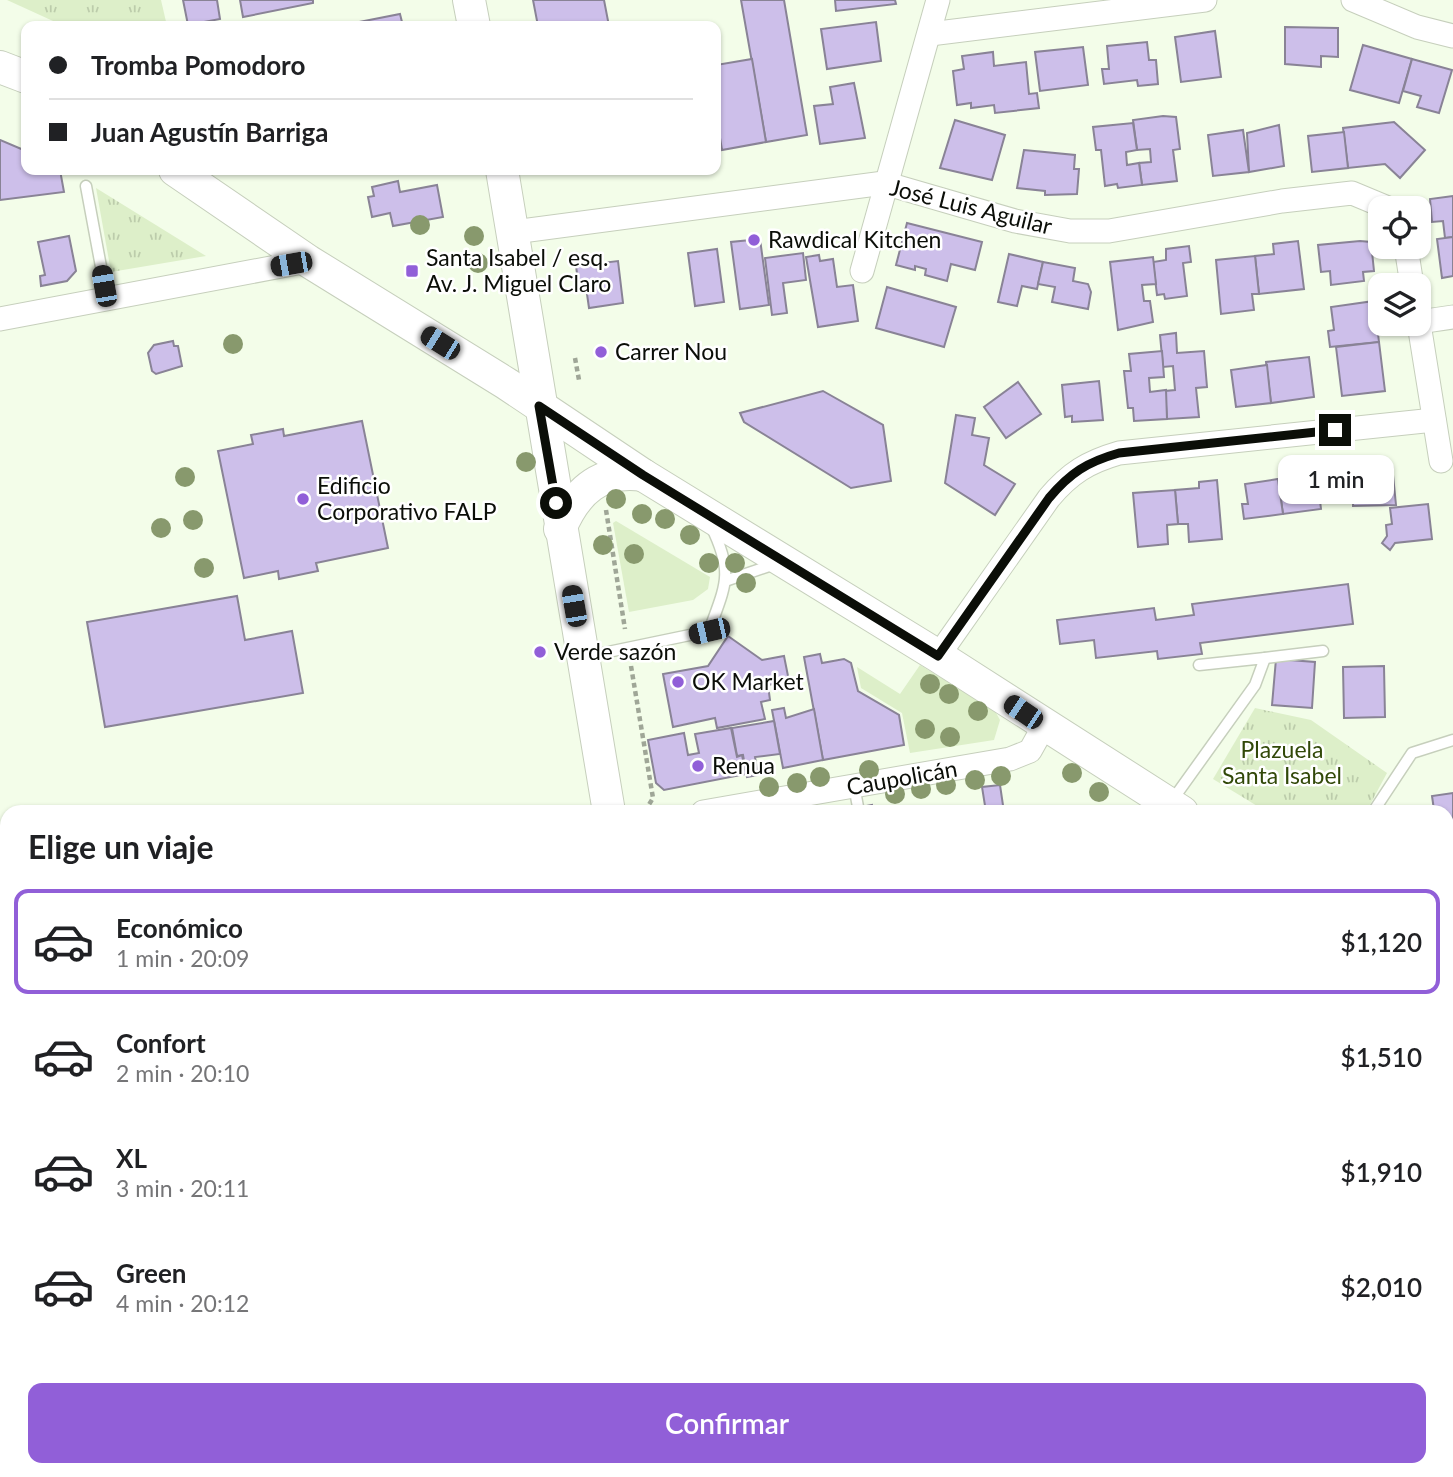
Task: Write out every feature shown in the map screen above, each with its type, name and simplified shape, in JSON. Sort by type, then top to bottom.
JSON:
[{"type":"main road","points":[[469,0],[473,21]]},
{"type":"main road","points":[[0,67],[21,75]]},
{"type":"main road","points":[[182,175],[308,261],[539,406],[643,475],[938,656],[1171,805]]},
{"type":"main road","points":[[503,175],[514,232],[539,406],[608,805]]},
{"type":"main road","points":[[561,529],[575,500],[590,484],[615,475],[643,475]]},
{"type":"street","points":[[862,271],[884,183],[938,0]]},
{"type":"street","points":[[930,34],[1205,0]]},
{"type":"street","points":[[1353,0],[1417,27],[1453,36]]},
{"type":"street","name":"José Luis Aguilar","points":[[514,232],[884,183],[1014,221],[1070,231],[1109,231],[1282,201],[1352,193],[1368,200]]},
{"type":"street","points":[[0,319],[308,261]]},
{"type":"street","points":[[1431,321],[1453,317]]},
{"type":"street","points":[[1421,336],[1441,461]]},
{"type":"street","points":[[938,656],[1049,498],[1070,474],[1092,460],[1119,453],[1434,420]]},
{"type":"street","name":"Caupolicán","points":[[744,805],[1010,759],[1030,751],[1044,726]]},
{"type":"lane","points":[[86,186],[107,299]]},
{"type":"lane","points":[[583,657],[709,631],[727,580],[722,549],[703,511]]},
{"type":"lane","points":[[727,580],[783,561]]},
{"type":"lane","points":[[1199,665],[1323,651]]},
{"type":"lane","points":[[1178,805],[1255,685],[1265,658]]},
{"type":"lane","points":[[1379,805],[1412,753],[1453,740]]},
{"type":"lane","points":[[854,786],[858,805]]},
{"type":"path","points":[[575,358],[579,380]]},
{"type":"path","points":[[649,805],[653,798]]},
{"type":"green space","points":[[7,0],[161,0],[166,21],[53,21]]},
{"type":"green space","points":[[96,188],[206,256],[111,272]]},
{"type":"green space","points":[[616,521],[710,577],[708,589],[693,600],[629,612],[613,523]]},
{"type":"green space","points":[[920,665],[995,711],[1000,720],[994,740],[910,753],[902,713],[861,688],[857,667],[900,694]]},
{"type":"green space","name":"Plazuela Santa Isabel","points":[[1255,708],[1311,720],[1387,773],[1370,805],[1256,805],[1213,779]]},
{"type":"building","points":[[183,0],[217,0],[220,19],[187,21]]},
{"type":"building","points":[[240,0],[313,0],[313,3],[243,17]]},
{"type":"building","points":[[533,0],[604,0],[608,21],[537,21]]},
{"type":"building","points":[[741,0],[784,0],[807,135],[766,142]]},
{"type":"building","points":[[835,0],[895,0],[896,4],[836,11]]},
{"type":"building","points":[[400,14],[402,21],[364,21]]},
{"type":"building","points":[[876,22],[881,61],[827,69],[821,29]]},
{"type":"building","points":[[1285,27],[1338,28],[1338,57],[1321,56],[1321,67],[1285,64]]},
{"type":"building","points":[[1215,31],[1221,77],[1181,82],[1175,37]]},
{"type":"building","points":[[1147,42],[1149,60],[1156,60],[1158,84],[1138,86],[1137,80],[1104,84],[1102,69],[1109,69],[1107,46]]},
{"type":"building","points":[[1363,45],[1412,59],[1399,103],[1350,90]]},
{"type":"building","points":[[1083,47],[1088,85],[1040,91],[1035,52]]},
{"type":"building","points":[[993,52],[994,66],[1026,62],[1029,94],[1037,93],[1039,108],[995,113],[994,105],[971,108],[971,103],[957,105],[953,71],[964,69],[962,56]]},
{"type":"building","points":[[752,59],[766,142],[722,150],[721,64]]},
{"type":"building","points":[[1412,59],[1452,70],[1439,113],[1417,107],[1421,96],[1403,91]]},
{"type":"building","points":[[854,83],[865,138],[820,144],[814,106],[833,104],[830,87]]},
{"type":"building","points":[[1176,117],[1180,149],[1173,150],[1177,181],[1142,185],[1139,163],[1151,162],[1150,149],[1137,150],[1133,120]]},
{"type":"building","points":[[955,120],[1005,135],[992,180],[940,168]]},
{"type":"building","points":[[1394,122],[1425,150],[1400,178],[1385,164],[1348,168],[1343,128]]},
{"type":"building","points":[[1133,123],[1137,150],[1126,152],[1127,165],[1139,163],[1142,185],[1118,188],[1117,184],[1105,186],[1101,150],[1096,150],[1093,127]]},
{"type":"building","points":[[1279,125],[1284,166],[1249,172],[1247,133]]},
{"type":"building","points":[[1243,130],[1249,172],[1213,176],[1208,135]]},
{"type":"building","points":[[1344,132],[1348,168],[1312,172],[1308,136]]},
{"type":"building","points":[[0,140],[21,149],[21,175],[61,175],[64,192],[0,200]]},
{"type":"building","points":[[1024,150],[1075,155],[1074,169],[1079,169],[1077,194],[1045,195],[1045,191],[1017,188]]},
{"type":"building","points":[[398,181],[400,192],[437,185],[443,217],[393,226],[390,213],[372,217],[368,197],[374,196],[372,187]]},
{"type":"building","points":[[1453,196],[1453,237],[1445,238],[1443,221],[1432,222],[1431,199]]},
{"type":"building","points":[[907,223],[982,242],[975,270],[951,264],[947,281],[925,275],[926,269],[915,266],[915,270],[896,265]]},
{"type":"building","points":[[69,236],[76,271],[67,281],[41,286],[40,276],[45,275],[38,242]]},
{"type":"building","points":[[1453,237],[1453,276],[1442,278],[1437,239]]},
{"type":"building","points":[[760,239],[769,305],[740,309],[731,242]]},
{"type":"building","points":[[1298,241],[1304,289],[1259,294],[1255,256],[1274,254],[1273,244]]},
{"type":"building","points":[[1368,242],[1368,259],[1373,259],[1374,271],[1363,272],[1364,281],[1331,285],[1330,271],[1321,272],[1318,245]]},
{"type":"building","points":[[1189,246],[1191,262],[1183,263],[1187,296],[1165,299],[1164,294],[1157,295],[1153,262],[1166,260],[1166,249]]},
{"type":"building","points":[[717,249],[724,302],[695,306],[688,253]]},
{"type":"building","points":[[803,253],[806,280],[783,283],[787,313],[772,315],[765,258]]},
{"type":"building","points":[[1009,254],[1043,262],[1037,289],[1022,286],[1017,306],[998,302]]},
{"type":"building","points":[[819,255],[820,261],[833,259],[837,287],[853,285],[858,321],[818,327],[806,257]]},
{"type":"building","points":[[1255,256],[1259,294],[1252,294],[1254,310],[1221,314],[1216,260]]},
{"type":"building","points":[[1153,257],[1156,284],[1142,285],[1144,301],[1150,301],[1153,322],[1118,330],[1110,262]]},
{"type":"building","points":[[618,261],[623,303],[589,308],[586,287],[579,288],[576,266]]},
{"type":"building","points":[[1043,262],[1075,268],[1073,281],[1088,284],[1091,292],[1088,309],[1052,302],[1055,287],[1038,284]]},
{"type":"building","points":[[887,287],[956,307],[944,347],[876,328]]},
{"type":"building","points":[[1368,302],[1368,336],[1378,336],[1379,342],[1330,347],[1328,331],[1334,330],[1331,307]]},
{"type":"building","points":[[1176,333],[1177,353],[1204,351],[1207,387],[1196,388],[1199,417],[1167,419],[1165,391],[1175,390],[1173,366],[1163,367],[1160,335]]},
{"type":"building","points":[[173,341],[174,346],[178,346],[182,366],[156,374],[152,371],[148,353],[154,345]]},
{"type":"building","points":[[1379,342],[1385,391],[1342,396],[1336,347]]},
{"type":"building","points":[[1162,351],[1164,377],[1149,378],[1150,392],[1166,390],[1167,419],[1134,421],[1133,408],[1128,408],[1124,371],[1131,371],[1129,354]]},
{"type":"building","points":[[1309,357],[1314,397],[1271,403],[1266,362]]},
{"type":"building","points":[[1267,365],[1271,403],[1236,407],[1231,370]]},
{"type":"building","points":[[1099,381],[1103,420],[1072,422],[1072,416],[1065,417],[1062,385]]},
{"type":"building","points":[[1018,382],[1041,414],[1006,438],[984,407]]},
{"type":"building","points":[[823,391],[883,425],[891,481],[851,488],[744,422],[740,413]]},
{"type":"building","points":[[956,415],[975,418],[972,435],[989,438],[984,465],[1015,484],[995,515],[945,483]]},
{"type":"building","name":"Edificio Corporativo FALP","points":[[362,421],[388,548],[316,563],[318,571],[279,579],[278,571],[244,578],[218,451],[253,444],[251,435],[283,429],[284,436]]},
{"type":"building","points":[[1392,465],[1396,505],[1353,506],[1354,469]]},
{"type":"building","points":[[1310,475],[1313,494],[1319,493],[1321,509],[1283,514],[1278,479]]},
{"type":"building","points":[[1278,479],[1283,514],[1244,519],[1242,504],[1248,504],[1245,484]]},
{"type":"building","points":[[1217,480],[1222,539],[1189,542],[1188,524],[1178,524],[1175,490],[1199,488],[1199,482]]},
{"type":"building","points":[[1175,490],[1178,524],[1167,525],[1168,544],[1138,547],[1133,493]]},
{"type":"building","points":[[1428,504],[1432,539],[1395,543],[1390,550],[1382,543],[1387,536],[1386,525],[1392,524],[1390,508]]},
{"type":"building","points":[[1348,584],[1353,624],[1200,643],[1202,654],[1158,659],[1157,651],[1096,658],[1094,640],[1060,644],[1057,620],[1154,608],[1156,620],[1194,615],[1192,604]]},
{"type":"building","points":[[237,596],[245,640],[292,631],[303,693],[105,727],[87,622]]},
{"type":"building","points":[[728,636],[762,660],[784,656],[789,681],[768,685],[770,700],[761,702],[765,719],[717,728],[715,718],[673,727],[663,674],[708,666]]},
{"type":"building","points":[[820,654],[822,663],[844,659],[851,663],[858,691],[899,715],[904,745],[823,760],[804,657]]},
{"type":"building","points":[[1276,659],[1315,662],[1312,708],[1272,705]]},
{"type":"building","points":[[1384,666],[1385,717],[1344,718],[1343,667]]},
{"type":"building","points":[[784,708],[786,718],[814,709],[823,760],[783,768],[772,710]]},
{"type":"building","points":[[774,721],[780,754],[755,757],[758,775],[747,777],[743,755],[737,756],[732,728]]},
{"type":"building","name":"Renua","points":[[731,728],[737,757],[742,755],[746,774],[664,790],[656,783],[648,740],[684,733],[688,755],[699,753],[695,734]]},
{"type":"building","points":[[1000,785],[1003,805],[985,805],[982,787]]},
{"type":"building","points":[[1453,793],[1453,805],[1433,805],[1432,796]]},
{"type":"place","name":"Rawdical Kitchen","points":[[754,240]]},
{"type":"place","name":"Santa Isabel / esq. Av. J. Miguel Claro","points":[[412,271]]},
{"type":"place","name":"Carrer Nou","points":[[601,352]]},
{"type":"place","name":"Edificio Corporativo FALP","points":[[303,499]]},
{"type":"place","name":"Verde sazón","points":[[540,652]]},
{"type":"place","name":"OK Market","points":[[678,682]]},
{"type":"place","name":"Renua","points":[[698,766]]},
{"type":"route","points":[[556,503],[539,406],[643,475],[938,656],[1049,498],[1070,474],[1092,460],[1119,453],[1335,430]]}]
